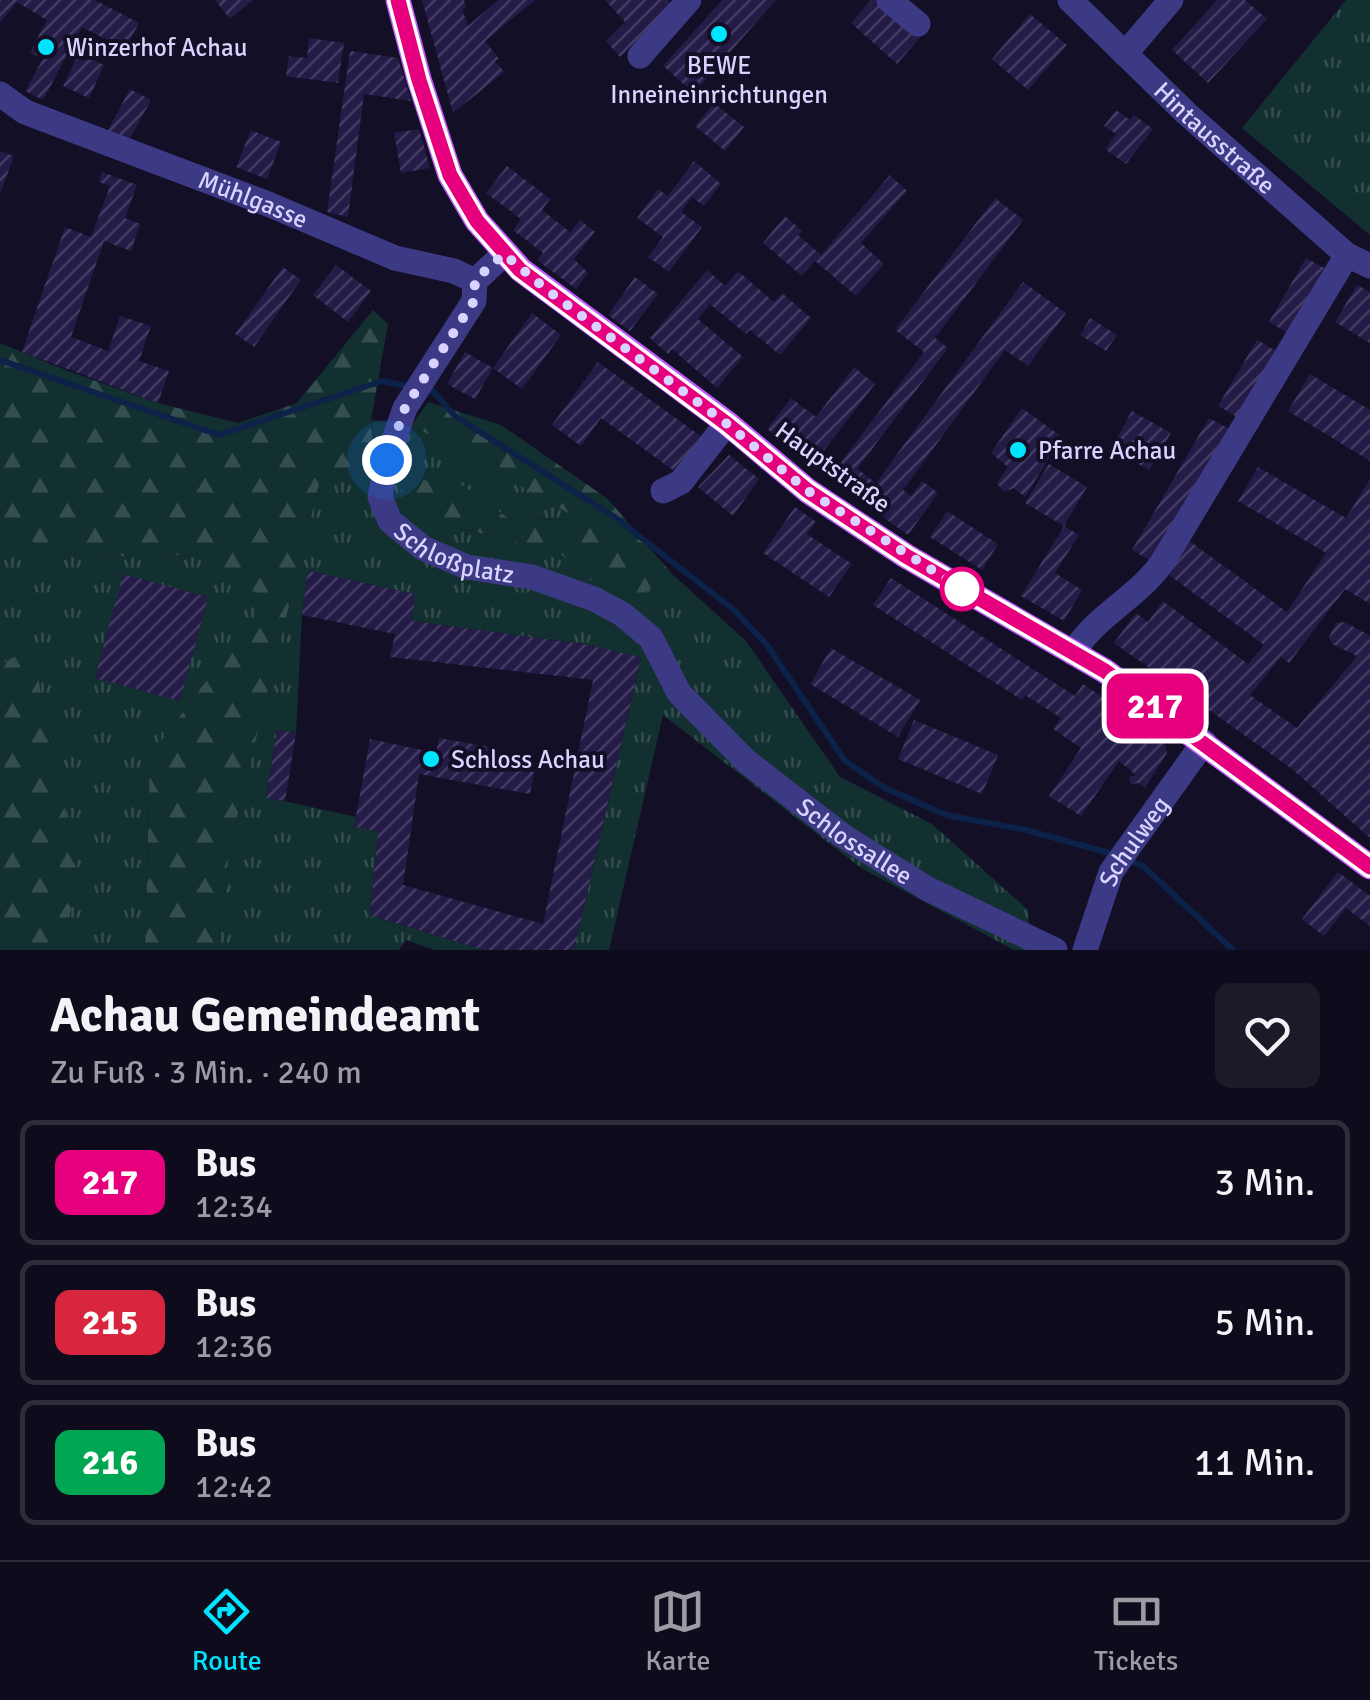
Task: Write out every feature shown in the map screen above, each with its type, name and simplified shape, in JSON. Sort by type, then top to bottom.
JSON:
[{"type":"main road","name":"Hauptstraße","points":[[398,0],[450,175],[477,221],[504,254],[727,424],[808,491],[1105,671],[1370,867]]},
{"type":"street","points":[[640,56],[689,0]]},
{"type":"street","points":[[889,0],[918,24]]},
{"type":"street","name":"Hintausstraße","points":[[1070,0],[1214,140],[1359,260]]},
{"type":"street","points":[[1124,54],[1171,0]]},
{"type":"street","name":"Mühlgasse","points":[[0,94],[25,112],[268,204],[394,258],[475,280]]},
{"type":"street","points":[[475,280],[504,254]]},
{"type":"street","points":[[1073,653],[1087,630],[1147,584],[1359,260]]},
{"type":"street","name":"Schloßplatz","points":[[475,280],[474,301],[405,408],[387,460],[380,497],[390,521],[422,548],[467,567],[532,577],[594,599],[622,614],[650,638],[679,694]]},
{"type":"street","points":[[664,492],[680,482],[727,424]]},
{"type":"street","name":"Schlossallee","points":[[679,694],[746,761],[843,836],[928,889],[1055,950]]},
{"type":"street","name":"Schulweg","points":[[1087,949],[1111,872],[1204,742]]},
{"type":"green space","points":[[1346,0],[1370,0],[1370,235],[1242,128]]},
{"type":"green space","points":[[373,310],[388,324],[371,420],[373,454],[319,484],[231,841],[217,950],[145,950],[150,756],[267,600],[196,555],[83,557],[0,532],[0,343],[158,403],[238,423],[297,403]]},
{"type":"green space","points":[[428,402],[501,425],[608,499],[672,574],[631,601],[584,577],[558,551],[413,517],[396,476],[463,486],[511,520],[579,519],[412,425]]},
{"type":"green space","points":[[371,420],[412,425],[581,519],[511,520],[463,486],[413,517],[558,551],[584,577],[631,601],[672,574],[746,641],[840,777],[932,824],[1028,910],[1031,950],[1014,950],[861,868],[663,715],[609,950],[574,950],[641,658],[583,644],[412,621],[414,594],[308,571],[296,733],[277,730],[266,797],[356,817],[355,827],[378,831],[370,915],[484,950],[435,950],[406,940],[399,950],[217,950],[231,841],[319,484],[373,454]]},
{"type":"green space","points":[[0,532],[83,557],[196,555],[268,600],[150,756],[145,950],[65,950],[77,867],[32,650],[0,664]]},
{"type":"green space","points":[[32,649],[77,867],[65,950],[0,950],[0,664]]},
{"type":"building","points":[[0,0],[95,0],[139,23],[125,49],[82,27],[43,100],[25,91],[43,59],[30,52],[47,20],[17,2],[0,23]]},
{"type":"building","points":[[215,0],[253,0],[230,19]]},
{"type":"building","points":[[422,0],[464,0],[466,8],[462,9],[468,26],[498,0],[535,0],[485,41],[504,72],[453,113]]},
{"type":"building","points":[[605,0],[668,0],[673,6],[620,57],[606,41],[625,22]]},
{"type":"building","points":[[722,0],[776,0],[694,93],[663,66]]},
{"type":"building","points":[[871,0],[879,0],[921,36],[897,64],[851,23]]},
{"type":"building","points":[[1217,0],[1245,0],[1267,19],[1208,83],[1172,50]]},
{"type":"building","points":[[1030,14],[1067,45],[1028,90],[992,59]]},
{"type":"building","points":[[309,38],[344,43],[338,83],[286,76],[289,56],[307,58]]},
{"type":"building","points":[[350,51],[398,58],[411,101],[364,94],[348,217],[327,212]]},
{"type":"building","points":[[79,53],[104,65],[89,98],[63,86]]},
{"type":"building","points":[[130,89],[151,100],[128,142],[107,132]]},
{"type":"building","points":[[714,103],[744,127],[725,151],[695,126]]},
{"type":"building","points":[[1116,110],[1130,120],[1134,115],[1153,129],[1126,164],[1105,149],[1116,134],[1104,126]]},
{"type":"building","points":[[419,129],[430,168],[401,173],[394,133]]},
{"type":"building","points":[[251,130],[281,142],[267,179],[236,167]]},
{"type":"building","points":[[0,151],[14,156],[0,194]]},
{"type":"building","points":[[694,161],[721,184],[704,206],[692,197],[681,212],[702,227],[669,272],[648,257],[663,237],[637,218],[658,189],[668,196]]},
{"type":"building","points":[[507,166],[550,199],[542,210],[570,232],[557,250],[580,220],[595,232],[574,259],[588,273],[576,289],[537,260],[543,253],[513,230],[521,219],[486,193]]},
{"type":"building","points":[[102,172],[137,185],[125,218],[140,224],[131,251],[104,241],[71,337],[108,351],[120,316],[151,326],[139,361],[169,371],[158,403],[22,352],[65,227],[91,237],[110,186],[99,182]]},
{"type":"building","points":[[890,175],[907,191],[861,243],[884,264],[856,296],[815,261],[802,276],[763,243],[785,216],[802,231],[798,235],[821,255]]},
{"type":"building","points":[[995,198],[1023,220],[935,338],[948,348],[857,469],[876,483],[1023,282],[1066,313],[1028,366],[1005,350],[903,490],[911,496],[922,481],[938,493],[908,535],[829,478],[924,352],[895,330]]},
{"type":"building","points":[[1306,258],[1328,270],[1291,335],[1269,322]]},
{"type":"building","points":[[336,265],[371,291],[348,322],[313,295]]},
{"type":"building","points":[[283,267],[301,280],[254,347],[235,334]]},
{"type":"building","points":[[707,270],[725,286],[738,271],[774,302],[782,293],[811,318],[780,355],[750,330],[746,334],[710,304],[698,319],[743,357],[717,388],[672,349],[668,354],[650,338]]},
{"type":"building","points":[[635,277],[658,294],[630,331],[608,315]]},
{"type":"building","points":[[1357,285],[1370,292],[1370,343],[1335,322]]},
{"type":"building","points":[[532,313],[561,335],[522,389],[493,368]]},
{"type":"building","points":[[1090,318],[1117,335],[1106,351],[1080,335]]},
{"type":"building","points":[[1257,340],[1278,352],[1239,418],[1218,406]]},
{"type":"building","points":[[465,352],[493,368],[475,399],[447,384]]},
{"type":"building","points":[[598,362],[702,437],[677,473],[601,418],[581,446],[552,425]]},
{"type":"building","points":[[854,367],[875,384],[813,465],[767,429],[791,398],[816,417]]},
{"type":"building","points":[[1310,374],[1370,410],[1370,461],[1288,411]]},
{"type":"building","points":[[1022,408],[1062,437],[1025,497],[1014,488],[1004,492],[997,483],[1008,467],[991,453]]},
{"type":"building","points":[[1132,411],[1171,433],[1149,470],[1111,448]]},
{"type":"building","points":[[1209,418],[1231,430],[1153,562],[1132,550]]},
{"type":"building","points":[[729,455],[759,479],[733,516],[698,487]]},
{"type":"building","points":[[1049,464],[1087,487],[1064,526],[1025,503]]},
{"type":"building","points":[[1258,467],[1346,518],[1370,479],[1370,604],[1345,589],[1289,663],[1281,657],[1250,695],[1297,728],[1357,656],[1332,644],[1329,637],[1336,623],[1345,622],[1370,636],[1370,838],[1292,769],[1114,643],[1136,613],[1148,622],[1163,601],[1248,664],[1264,645],[1165,572],[1188,540],[1287,612],[1326,553],[1238,501]]},
{"type":"building","points":[[795,507],[816,522],[807,534],[852,564],[829,597],[763,553]]},
{"type":"building","points":[[947,511],[998,544],[982,570],[930,537]]},
{"type":"building","points":[[1064,526],[1079,535],[1055,573],[1082,590],[1064,621],[1021,596]]},
{"type":"building","name":"Schloss Achau","points":[[308,571],[415,594],[412,621],[583,644],[641,657],[574,950],[484,950],[370,915],[378,831],[354,827],[370,739],[436,753],[439,738],[496,748],[494,765],[534,772],[530,794],[419,774],[403,885],[543,924],[593,680],[390,657],[395,634],[302,615]]},
{"type":"building","points":[[123,574],[208,597],[180,701],[95,678]]},
{"type":"building","points":[[891,578],[1075,696],[1083,684],[1131,716],[1127,721],[1165,745],[1167,753],[1145,788],[1138,783],[1131,785],[1129,777],[1136,775],[1119,761],[1081,816],[1049,796],[1081,748],[1053,729],[1061,718],[1025,695],[1022,700],[873,605]]},
{"type":"building","points":[[831,648],[920,700],[898,737],[810,684]]},
{"type":"building","points":[[914,720],[998,755],[982,794],[898,759]]},
{"type":"building","points":[[277,730],[296,733],[285,801],[266,798]]},
{"type":"building","points":[[1338,872],[1370,896],[1370,926],[1346,908],[1324,936],[1302,919]]},
{"type":"waterway","points":[[0,360],[219,435],[382,381],[412,387]]},
{"type":"waterway","points":[[424,390],[433,391],[455,416],[616,518],[734,610],[767,645],[845,761],[885,788],[946,815],[1026,830],[1113,854]]},
{"type":"waterway","points":[[1130,861],[1143,866],[1233,950]]},
{"type":"bus line","name":"217","points":[[398,0],[450,175],[490,240],[520,270],[727,424],[808,491],[906,556],[1105,671],[1370,867]]},
{"type":"place","name":"BEWE Inneineinrichtungen","points":[[719,34]]},
{"type":"place","name":"Winzerhof Achau","points":[[46,47]]},
{"type":"place","name":"Pfarre Achau","points":[[1018,450]]},
{"type":"place","name":"Schloss Achau","points":[[431,759]]},
{"type":"route","points":[[387,460],[405,408],[474,301],[475,280],[504,254],[520,270],[727,424],[808,491],[962,589]]}]
